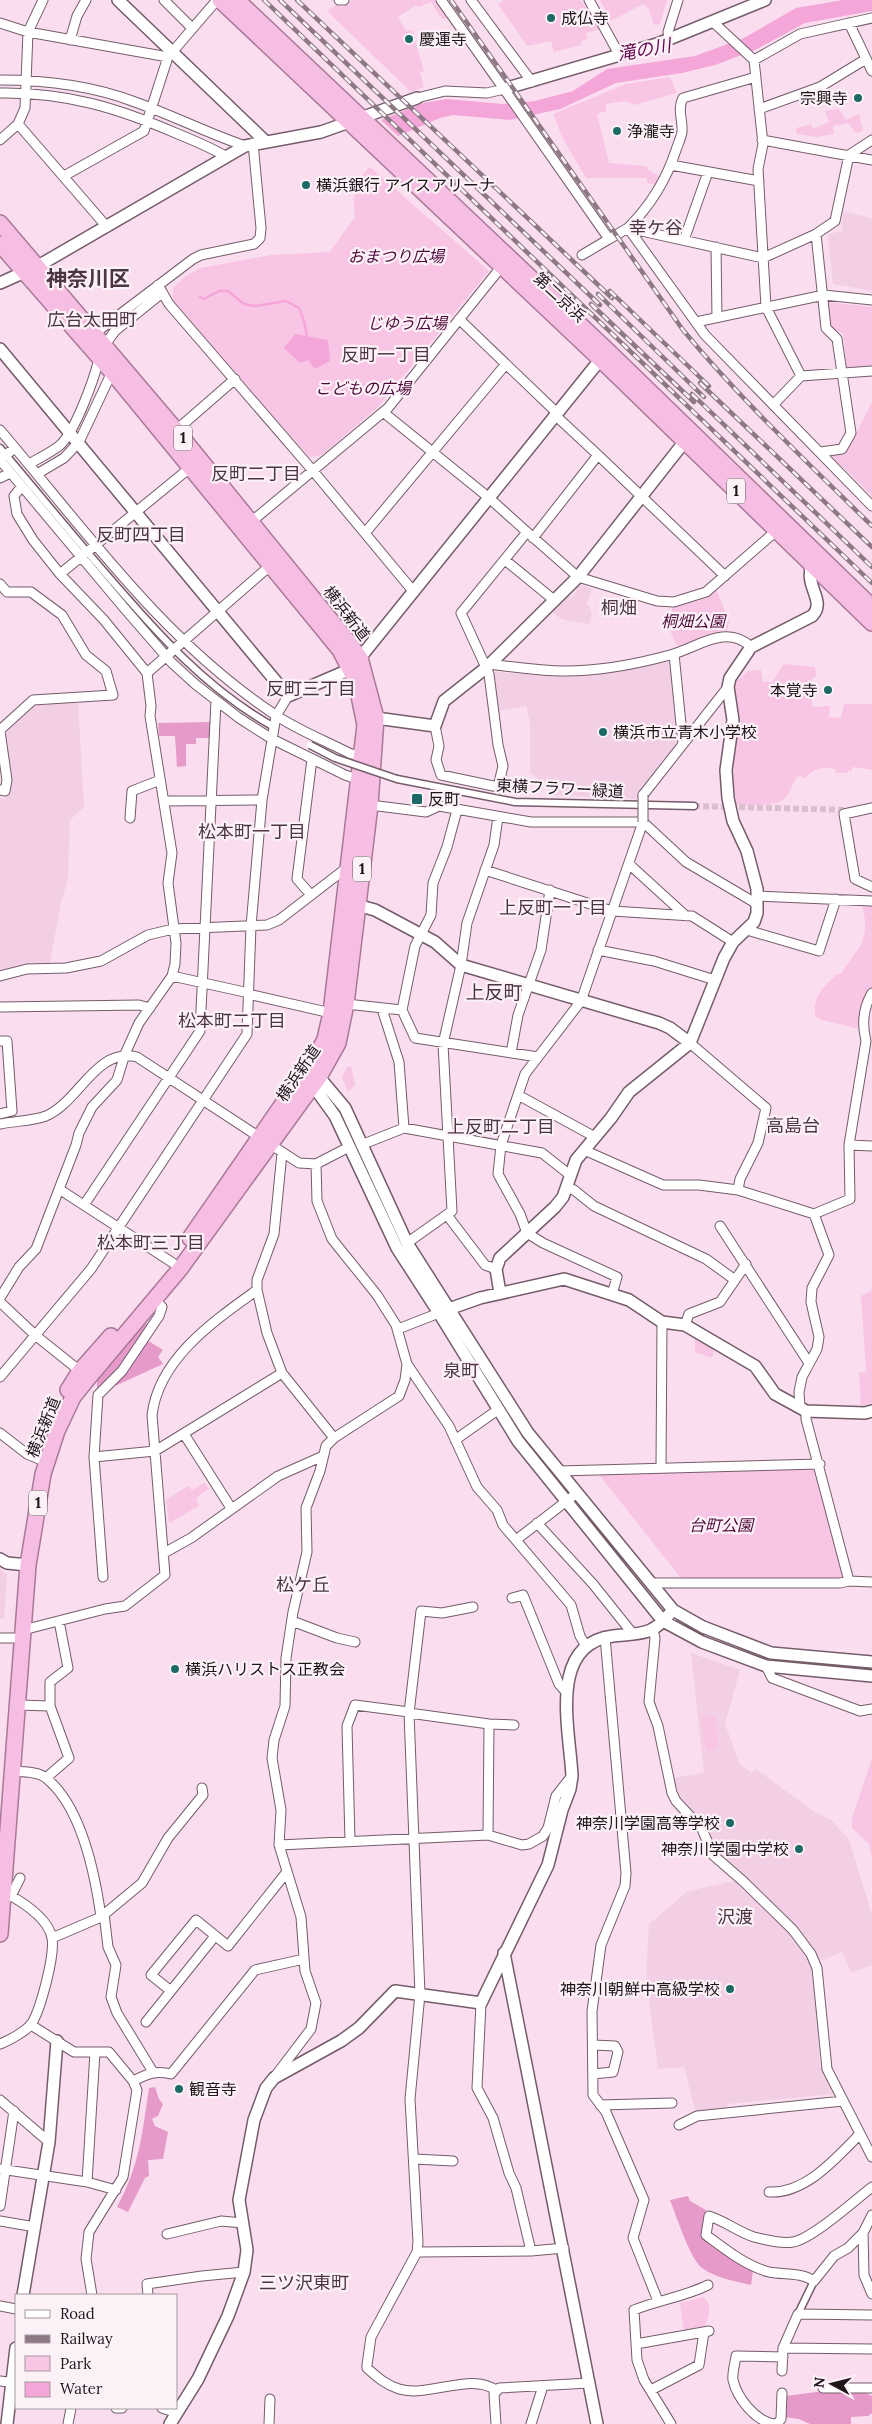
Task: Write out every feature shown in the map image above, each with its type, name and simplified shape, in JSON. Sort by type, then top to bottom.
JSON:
[{"type":"highway","name":"第二京浜","points":[[219,0],[356,120],[872,607]]},
{"type":"highway","name":"第二京浜","points":[[236,0],[502,266],[604,355],[685,441],[872,623]]},
{"type":"highway","name":"横浜新道","points":[[0,223],[31,269],[172,434],[251,522],[355,663],[376,718],[370,805],[346,1004],[338,1043],[311,1076],[173,1263],[80,1371],[60,1405],[31,1489],[24,1565]]},
{"type":"highway","name":"横浜新道","points":[[0,244],[31,269],[94,334],[112,372],[172,434],[191,467],[340,650],[355,663],[365,726],[363,755],[331,1013],[325,1039],[311,1076]]},
{"type":"highway","name":"横浜新道","points":[[0,1934],[7,1894],[3,1804],[12,1635],[43,1474],[57,1431],[74,1398],[85,1382],[180,1270],[264,1140]]},
{"type":"highway","name":"横浜新道","points":[[3,1804],[12,1771],[18,1705],[12,1635]]},
{"type":"street","points":[[0,140],[18,124],[25,108],[28,32],[43,0]]},
{"type":"street","points":[[70,40],[77,16],[86,0]]},
{"type":"street","points":[[164,0],[192,28]]},
{"type":"street","points":[[64,176],[144,131],[170,54],[219,0]]},
{"type":"street","points":[[339,0],[344,0]]},
{"type":"street","points":[[441,0],[610,239]]},
{"type":"street","points":[[471,0],[532,82]]},
{"type":"street","points":[[589,0],[620,56]]},
{"type":"street","points":[[670,39],[668,32],[678,0]]},
{"type":"street","points":[[0,283],[31,269],[107,227],[227,156],[254,143],[321,132],[417,98],[445,91],[487,94],[532,82],[670,39],[760,1]]},
{"type":"street","points":[[29,464],[60,445],[70,432],[95,374],[101,352],[115,331],[160,289],[201,255],[254,244],[260,238],[261,228],[254,143],[124,2]]},
{"type":"street","points":[[752,57],[800,34],[872,18]]},
{"type":"street","points":[[713,22],[752,57],[756,77],[762,140],[758,169],[766,307],[801,376]]},
{"type":"street","points":[[0,23],[28,32],[70,40],[170,54]]},
{"type":"street","points":[[849,24],[872,71]]},
{"type":"street","points":[[759,109],[820,87],[866,59]]},
{"type":"street","points":[[582,255],[628,228],[647,210],[663,184],[682,132],[680,104],[683,98],[756,77]]},
{"type":"street","points":[[0,80],[26,80],[80,88],[133,101],[254,143]]},
{"type":"street","points":[[0,93],[25,93],[99,104],[148,121],[227,156]]},
{"type":"street","points":[[18,124],[107,227]]},
{"type":"street","points":[[762,140],[872,160]]},
{"type":"street","points":[[628,228],[763,258],[816,234],[835,221],[849,155],[872,140]]},
{"type":"street","points":[[671,165],[759,181]]},
{"type":"street","points":[[684,240],[708,172]]},
{"type":"street","points":[[628,228],[696,322],[773,405],[872,506]]},
{"type":"street","points":[[816,234],[826,328],[838,339],[851,433],[842,449],[821,452]]},
{"type":"street","points":[[716,247],[717,317]]},
{"type":"street","points":[[251,522],[314,472],[383,412],[502,266]]},
{"type":"street","points":[[94,334],[160,289]]},
{"type":"street","points":[[160,289],[169,304],[314,472],[413,592]]},
{"type":"street","points":[[696,322],[823,296],[872,300]]},
{"type":"street","points":[[459,319],[598,456],[725,576]]},
{"type":"street","points":[[0,349],[288,696]]},
{"type":"street","points":[[0,1377],[91,1269],[247,1034],[251,926],[262,800],[276,716],[288,696],[355,663],[604,355]]},
{"type":"street","points":[[365,533],[506,364]]},
{"type":"street","points":[[773,405],[801,376],[872,370]]},
{"type":"street","points":[[37,474],[64,458],[79,442],[112,372]]},
{"type":"street","points":[[172,434],[235,379]]},
{"type":"street","points":[[383,412],[431,453],[488,497],[578,577],[658,601],[674,602],[706,592],[776,531]]},
{"type":"street","points":[[0,430],[156,616],[182,642],[209,666],[276,716],[351,754],[363,755]]},
{"type":"street","points":[[598,456],[530,535],[505,560],[461,613],[488,666],[502,766],[498,787],[440,775],[436,760],[439,746],[435,726],[444,702],[488,666],[578,577],[685,441]]},
{"type":"street","points":[[1,455],[15,448]]},
{"type":"street","points":[[1,455],[10,473],[85,554]]},
{"type":"street","points":[[1,455],[195,684],[216,701],[272,739],[345,776],[360,780]]},
{"type":"street","points":[[60,574],[191,467]]},
{"type":"street","points":[[0,478],[10,473]]},
{"type":"street","points":[[0,1298],[19,1267],[36,1249],[79,1133],[92,1106],[117,1080],[125,1054],[139,1023],[172,976],[176,943],[168,883],[172,852],[150,716],[151,706],[146,673],[104,620],[60,574],[33,540],[17,514],[14,496],[22,486]]},
{"type":"street","points":[[505,560],[554,600]]},
{"type":"street","points":[[146,673],[271,565]]},
{"type":"street","points":[[500,1293],[496,1269],[500,1258],[555,1207],[566,1187],[576,1160],[611,1118],[629,1092],[690,1043],[724,958],[734,942],[754,922],[757,900],[747,852],[732,821],[728,798],[726,770],[734,720],[728,687],[730,678],[751,646],[812,616],[816,611],[818,603],[809,578],[812,566]]},
{"type":"street","points":[[0,584],[6,592],[31,592],[62,615],[86,655],[106,671],[113,694],[33,700],[0,730],[7,780],[5,791],[0,790]]},
{"type":"street","points":[[488,666],[564,672],[597,669],[674,654],[724,636],[738,638],[751,646]]},
{"type":"street","points":[[170,653],[274,727]]},
{"type":"street","points":[[674,654],[682,744]]},
{"type":"street","points":[[612,1294],[617,1277],[543,1243],[527,1233],[520,1214],[498,1174],[501,1146],[525,1074],[581,1001],[643,822],[643,795],[728,687]]},
{"type":"street","points":[[84,1205],[170,1079],[200,1031],[216,701]]},
{"type":"street","points":[[376,718],[435,726]]},
{"type":"street","name":"東横フラワー緑道","points":[[310,745],[335,758],[397,779],[515,802],[694,806]]},
{"type":"street","points":[[311,895],[297,878],[312,759]]},
{"type":"street","points":[[130,818],[132,791],[160,780]]},
{"type":"street","points":[[164,801],[262,800]]},
{"type":"street","points":[[370,805],[426,812],[438,806],[531,822],[643,822],[686,862],[757,900],[836,899],[872,901]]},
{"type":"street","points":[[872,808],[844,814],[855,879],[872,887]]},
{"type":"street","points":[[457,810],[447,846],[433,883],[431,915],[420,934],[402,1010],[415,1038],[443,1044],[538,1056]]},
{"type":"street","points":[[407,1243],[452,1211],[446,1135],[443,1044],[461,965],[467,923],[494,845],[498,817]]},
{"type":"street","points":[[630,864],[686,916]]},
{"type":"street","points":[[0,976],[27,969],[66,968],[101,961],[148,935],[173,929],[267,925],[279,920],[349,866]]},
{"type":"street","points":[[485,870],[612,911],[692,916],[734,942]]},
{"type":"street","points":[[511,1053],[518,1015],[541,950],[550,890]]},
{"type":"street","points":[[747,930],[819,951],[836,899]]},
{"type":"street","points":[[357,904],[375,910],[435,942],[461,965],[659,1023],[670,1028],[690,1043],[766,1108],[758,1143],[740,1179],[738,1190]]},
{"type":"street","points":[[598,950],[654,961],[715,980]]},
{"type":"street","points":[[172,976],[331,1013]]},
{"type":"street","points":[[584,1150],[663,1185],[699,1185],[738,1190],[814,1214],[850,1199],[849,1145],[866,1041],[863,1028],[866,1003],[872,993]]},
{"type":"street","points":[[346,1004],[402,1010]]},
{"type":"street","points":[[0,1007],[139,1005],[150,1008]]},
{"type":"street","points":[[382,1009],[399,1062],[404,1128]]},
{"type":"street","points":[[0,1041],[7,1041],[12,1111],[0,1114]]},
{"type":"street","points":[[0,1124],[45,1116],[61,1107],[106,1060],[125,1054],[137,1057],[300,1163],[316,1164],[349,1147]]},
{"type":"street","points":[[311,1076],[345,1108],[407,1243],[518,1441],[663,1622],[702,1642],[766,1666],[872,1676]]},
{"type":"street","points":[[311,1076],[335,1116],[397,1248],[444,1311],[528,1433],[673,1610],[703,1627],[771,1653],[872,1662]]},
{"type":"street","points":[[518,1095],[595,1137]]},
{"type":"street","points":[[362,1145],[404,1128],[542,1153],[570,1175]]},
{"type":"street","points":[[849,1145],[872,1146]]},
{"type":"street","points":[[282,1153],[274,1234],[257,1280],[257,1290],[267,1333],[282,1372],[334,1438]]},
{"type":"street","points":[[316,1164],[317,1201],[324,1223],[332,1239],[377,1295],[398,1329],[407,1364],[449,1426],[477,1487],[497,1510],[503,1525],[571,1606],[576,1616],[580,1636],[586,1646]]},
{"type":"street","points":[[566,1187],[574,1190],[594,1206],[706,1259],[735,1280]]},
{"type":"street","points":[[59,1189],[173,1263]]},
{"type":"street","points":[[814,1214],[829,1256],[812,1288],[811,1302],[819,1338],[817,1349],[802,1377],[799,1392],[820,1464],[849,1581]]},
{"type":"street","points":[[447,1215],[485,1265],[496,1269]]},
{"type":"street","points":[[720,1226],[809,1363]]},
{"type":"street","points":[[685,1325],[689,1314],[720,1302],[746,1264]]},
{"type":"street","points":[[398,1329],[444,1311],[500,1293],[564,1279],[629,1300],[662,1322],[685,1325],[755,1366],[775,1394],[803,1409],[865,1413],[872,1411]]},
{"type":"street","points":[[12,1635],[59,1621],[125,1606],[165,1575],[152,1415],[154,1398],[161,1380],[174,1362],[200,1335],[257,1290]]},
{"type":"street","points":[[103,1577],[94,1457],[98,1395],[122,1372],[159,1316],[162,1307],[155,1300]]},
{"type":"street","points":[[0,1302],[35,1335],[80,1371]]},
{"type":"street","points":[[661,1468],[662,1322]]},
{"type":"street","points":[[163,2409],[172,2421],[186,2401],[228,2316],[247,2259],[238,2200],[259,2101],[314,2023],[316,2003],[305,1971],[301,1917],[279,1845],[281,1810],[272,1758],[274,1740],[285,1706],[286,1658],[307,1552],[306,1508],[326,1446],[334,1438],[399,1396],[405,1380],[407,1364]]},
{"type":"street","points":[[94,1457],[155,1451],[282,1372]]},
{"type":"street","points":[[456,1440],[499,1409]]},
{"type":"street","points":[[184,1434],[231,1508]]},
{"type":"street","points":[[1,1437],[27,1454],[40,1459]]},
{"type":"street","points":[[164,1553],[191,1538],[278,1476],[323,1456]]},
{"type":"street","points":[[559,1472],[820,1464]]},
{"type":"street","points":[[516,1540],[576,1493]]},
{"type":"street","points":[[537,1523],[593,1584],[633,1634]]},
{"type":"street","points":[[0,1559],[7,1563],[24,1565]]},
{"type":"street","points":[[650,1583],[840,1584],[849,1581],[872,1582]]},
{"type":"street","points":[[512,1598],[523,1595],[559,1684],[568,1693]]},
{"type":"street","points":[[473,1607],[442,1613],[421,1611],[409,1713],[420,1994],[410,2099],[417,2252],[371,2337],[367,2368],[386,2384],[401,2390],[431,2390],[466,2384],[489,2385],[497,2391]]},
{"type":"street","points":[[531,2252],[516,2188],[509,2173],[493,2118],[477,2088],[481,2003],[548,1865],[562,1810],[570,1789],[572,1776],[566,1720],[568,1675],[572,1664],[586,1646],[605,1637],[653,1630],[673,1610]]},
{"type":"street","points":[[46,1778],[69,1758],[50,1706],[50,1682],[68,1668],[59,1621]]},
{"type":"street","points":[[292,1621],[337,1638],[355,1642]]},
{"type":"street","points":[[653,1630],[655,1638],[649,1702],[658,1726],[672,1793],[676,1801],[702,1829],[712,1855],[744,1882],[793,1930],[811,1954],[817,1968],[827,2069],[872,2157]]},
{"type":"street","points":[[605,1637],[626,1872],[625,1886],[601,1945],[592,2011],[593,2094],[606,2112],[644,2200],[633,2238],[658,2301]]},
{"type":"street","points":[[766,1666],[772,1678],[860,1711],[872,1709]]},
{"type":"street","points":[[18,1705],[50,1706]]},
{"type":"street","points":[[350,1841],[347,1726],[355,1705],[489,1724],[514,1725]]},
{"type":"street","points":[[488,1835],[489,1724]]},
{"type":"street","points":[[12,1771],[38,1774],[46,1778],[64,1799],[82,1834],[95,1874],[108,1947],[116,1965],[111,1997],[117,2013],[153,2072]]},
{"type":"street","points":[[279,1845],[488,1835],[522,1845],[529,1844],[543,1836],[548,1828],[556,1796],[572,1776]]},
{"type":"street","points":[[52,1938],[102,1915],[142,1883],[168,1838],[203,1795],[202,1788]]},
{"type":"street","points":[[171,1991],[151,1975],[196,1920],[228,1946],[286,1873]]},
{"type":"street","points":[[0,2044],[31,2025],[39,2003],[51,1956],[52,1938],[46,1924],[20,1900],[7,1894],[20,1878]]},
{"type":"street","points":[[146,2022],[215,1936]]},
{"type":"street","points":[[504,1953],[564,2248],[597,2424]]},
{"type":"street","points":[[133,2081],[153,2072],[160,2071],[172,2074],[255,1970],[304,1959]]},
{"type":"street","points":[[274,2078],[341,2040],[358,2028],[395,1991],[481,2003]]},
{"type":"street","points":[[31,2025],[74,2052],[110,2052],[133,2081],[137,2090],[124,2177],[89,2232],[86,2259],[92,2294]]},
{"type":"street","points":[[23,2294],[49,2142],[57,2041]]},
{"type":"street","points":[[593,2045],[615,2046],[618,2052],[613,2072],[593,2074]]},
{"type":"street","points":[[87,2182],[95,2052]]},
{"type":"street","points":[[0,2100],[49,2142]]},
{"type":"street","points":[[679,2126],[697,2116],[843,2101]]},
{"type":"street","points":[[600,2105],[672,2103]]},
{"type":"street","points":[[0,2206],[3,2169],[14,2111]]},
{"type":"street","points":[[769,2192],[779,2193],[792,2189],[818,2173],[860,2134]]},
{"type":"street","points":[[414,2159],[453,2161]]},
{"type":"street","points":[[3,2169],[44,2174],[87,2182],[116,2190]]},
{"type":"street","points":[[814,2280],[808,2276],[769,2271],[744,2261],[706,2235],[708,2216],[751,2236],[773,2241],[792,2242],[812,2233],[872,2187]]},
{"type":"street","points":[[782,2371],[783,2348],[814,2280],[834,2256],[848,2248],[862,2233],[872,2216]]},
{"type":"street","points":[[0,2221],[35,2227]]},
{"type":"street","points":[[168,2234],[221,2222],[243,2223]]},
{"type":"street","points":[[862,2233],[864,2275],[872,2294]]},
{"type":"street","points":[[417,2252],[531,2252],[564,2248]]},
{"type":"street","points":[[148,2294],[147,2284],[244,2272]]},
{"type":"street","points":[[671,2424],[651,2390],[637,2360],[634,2310],[658,2301],[691,2294],[708,2285]]},
{"type":"street","points":[[0,2306],[15,2308]]},
{"type":"street","points":[[798,2314],[872,2315]]},
{"type":"street","points":[[636,2344],[707,2332],[700,2365],[651,2390]]},
{"type":"street","points":[[783,2348],[872,2349]]},
{"type":"street","points":[[782,2393],[781,2419],[776,2424],[759,2419],[743,2400],[732,2378],[736,2356],[783,2357]]},
{"type":"street","points":[[7,2424],[15,2366]]},
{"type":"street","points":[[0,2381],[14,2383]]},
{"type":"street","points":[[496,2424],[494,2394],[499,2388],[589,2383]]},
{"type":"street","points":[[531,2424],[543,2386]]},
{"type":"street","points":[[823,2388],[872,2388]]},
{"type":"street","points":[[269,2424],[270,2399]]},
{"type":"street","points":[[68,2424],[71,2409]]},
{"type":"shaded area","points":[[843,212],[872,218],[872,291],[833,284],[828,234],[842,231]]},
{"type":"shaded area","points":[[578,584],[592,589],[587,604],[592,615],[589,624],[561,619],[551,611],[563,598],[574,596]]},
{"type":"shaded area","name":"横浜市立青木小学校","points":[[670,661],[678,742],[637,796],[637,799],[552,795],[553,782],[539,783],[537,778],[530,773],[530,722],[526,706],[497,711],[492,681],[495,672],[566,677],[601,674]]},
{"type":"shaded area","points":[[78,702],[84,807],[70,820],[68,879],[61,903],[49,967],[0,973],[0,798],[5,799],[8,794],[4,729],[33,704]]},
{"type":"shaded area","points":[[210,722],[210,738],[196,738],[196,744],[186,744],[186,766],[177,767],[175,736],[159,736],[158,723]]},
{"type":"shaded area","points":[[142,1322],[149,1325],[142,1337],[163,1350],[158,1357],[163,1364],[115,1386],[97,1390],[97,1381],[101,1372]]},
{"type":"shaded area","points":[[0,1568],[7,1575],[4,1619],[0,1619]]},
{"type":"shaded area","points":[[691,1653],[740,1670],[725,1724],[740,1765],[752,1773],[756,1769],[813,1811],[831,1820],[849,1839],[872,1915],[872,1965],[851,1973],[842,1952],[821,1961],[800,1932],[744,1875],[714,1853],[705,1828],[678,1793],[673,1778],[704,1773]]},
{"type":"shaded area","name":"神奈川朝鮮中高級学校","points":[[734,1881],[792,1935],[807,1958],[812,1969],[820,2066],[836,2094],[727,2104],[727,2110],[696,2113],[684,2067],[658,2069],[646,1978],[649,1924],[688,1891]]},
{"type":"shaded area","points":[[155,2087],[163,2104],[158,2116],[152,2119],[155,2126],[168,2132],[163,2159],[148,2160],[149,2176],[145,2178],[128,2212],[117,2207],[131,2177],[139,2149],[149,2088]]},
{"type":"shaded area","points":[[688,2196],[690,2201],[706,2210],[702,2238],[753,2270],[751,2285],[725,2279],[702,2268],[697,2263],[688,2246],[670,2200]]},
{"type":"shaded area","points":[[832,2390],[861,2391],[872,2396],[872,2413],[868,2416],[851,2417],[851,2424],[810,2424],[799,2419],[784,2417],[785,2396]]},
{"type":"green space","name":"慶運寺","points":[[352,0],[435,0],[448,18],[442,19],[431,2],[418,7],[416,5],[398,17],[406,31],[412,30],[424,71],[420,72],[424,87],[411,92],[327,11],[337,5],[342,7]]},
{"type":"green space","name":"成仏寺","points":[[504,0],[581,0],[601,29],[586,33],[587,39],[581,41],[581,45],[554,52],[551,41],[527,46],[498,4]]},
{"type":"green space","points":[[600,0],[667,0],[660,24],[654,25],[649,9],[643,4],[611,21]]},
{"type":"green space","points":[[670,77],[677,93],[634,105],[625,101],[606,104],[606,111],[597,114],[609,163],[647,166],[648,170],[661,177],[657,185],[647,183],[647,178],[586,178],[563,139],[553,114],[626,84]]},
{"type":"green space","points":[[839,109],[846,120],[859,114],[863,131],[856,133],[848,123],[833,126],[834,134],[817,137],[797,134],[796,128],[811,124],[813,129],[829,122],[825,111]]},
{"type":"green space","points":[[370,167],[489,271],[378,407],[322,455],[309,457],[173,301],[173,288],[186,276],[200,268],[271,255],[330,252],[355,217],[355,190],[360,178]]},
{"type":"green space","points":[[828,302],[872,307],[872,369],[847,369],[843,334],[830,326]]},
{"type":"green space","points":[[872,402],[872,496],[844,468],[829,458],[829,454],[836,455],[850,445]]},
{"type":"green space","name":"桐畑公園","points":[[716,589],[729,621],[727,631],[721,631],[677,646],[671,633],[672,608],[707,598]]},
{"type":"green space","points":[[784,664],[815,667],[816,677],[812,678],[812,707],[830,706],[829,717],[841,718],[844,704],[872,704],[872,770],[852,767],[852,771],[848,770],[847,773],[835,773],[835,769],[818,769],[804,779],[800,776],[797,777],[787,796],[781,801],[762,805],[737,805],[733,783],[735,743],[741,721],[734,691],[735,683],[748,671],[761,670],[763,682],[772,682]]},
{"type":"green space","points":[[862,904],[872,905],[872,987],[863,1003],[860,1029],[822,1020],[815,1016],[815,1009],[820,992],[837,974],[841,974],[862,942],[865,926]]},
{"type":"green space","points":[[351,1066],[355,1085],[348,1092],[342,1077],[347,1067]]},
{"type":"green space","points":[[872,1287],[872,1403],[861,1406],[859,1373],[866,1371],[861,1296],[871,1291]]},
{"type":"green space","points":[[695,1338],[714,1350],[712,1358],[695,1352]]},
{"type":"green space","name":"台町公園","points":[[814,1467],[843,1575],[840,1581],[684,1582],[597,1472]]},
{"type":"green space","points":[[204,1483],[209,1489],[196,1498],[199,1506],[169,1523],[166,1500],[188,1486],[192,1490]]},
{"type":"green space","points":[[715,1716],[719,1749],[706,1751],[701,1718]]},
{"type":"green space","points":[[872,1758],[872,1859],[869,1844],[852,1828],[852,1818]]},
{"type":"green space","points":[[704,2297],[708,2304],[709,2316],[704,2328],[684,2331],[680,2303]]},
{"type":"water","points":[[843,0],[872,0],[872,11],[805,23],[755,50],[715,65],[682,73],[616,83],[560,109],[510,120],[453,115],[440,118],[398,136],[381,120],[423,103],[447,99],[503,104],[535,101],[573,91],[607,69],[695,56],[744,38],[796,8]]},
{"type":"water","points":[[295,334],[328,340],[330,361],[315,369],[308,360],[300,363],[284,348]]},
{"type":"waterway","points":[[200,297],[204,299],[219,291],[228,291],[244,304],[255,306],[286,301],[299,308],[307,336]]},
{"type":"tunnel","points":[[694,806],[851,810]]},
{"type":"railway","points":[[264,0],[872,583]]},
{"type":"railway","points":[[280,0],[600,305]]},
{"type":"railway","points":[[297,0],[612,298]]},
{"type":"railway","points":[[451,0],[683,330],[751,406],[872,526]]},
{"type":"railway","points":[[610,291],[709,386]]},
{"type":"railway","points":[[598,294],[704,397]]},
{"type":"railway","points":[[591,304],[694,402]]},
{"type":"railway","points":[[700,383],[872,547]]},
{"type":"railway","points":[[692,394],[872,567]]},
{"type":"place","name":"成仏寺","points":[[551,18]]},
{"type":"place","name":"慶運寺","points":[[409,39]]},
{"type":"place","name":"宗興寺","points":[[858,98]]},
{"type":"place","name":"浄瀧寺","points":[[617,131]]},
{"type":"place","name":"横浜銀行 アイスアリーナ","points":[[306,185]]},
{"type":"place","name":"本覚寺","points":[[828,690]]},
{"type":"place","name":"横浜市立青木小学校","points":[[603,732]]},
{"type":"place","name":"反町","points":[[417,799]]},
{"type":"place","name":"横浜ハリストス正教会","points":[[175,1669]]},
{"type":"place","name":"神奈川学園高等学校","points":[[730,1823]]},
{"type":"place","name":"神奈川学園中学校","points":[[799,1849]]},
{"type":"place","name":"神奈川朝鮮中高級学校","points":[[730,1989]]},
{"type":"place","name":"観音寺","points":[[179,2089]]},
{"type":"district","name":"幸ケ谷","points":[[656,228]]},
{"type":"district","name":"神奈川区","points":[[88,279]]},
{"type":"district","name":"広台太田町","points":[[92,320]]},
{"type":"district","name":"反町一丁目","points":[[386,355]]},
{"type":"district","name":"反町二丁目","points":[[256,474]]},
{"type":"district","name":"反町四丁目","points":[[141,535]]},
{"type":"district","name":"桐畑","points":[[619,608]]},
{"type":"district","name":"反町三丁目","points":[[311,689]]},
{"type":"district","name":"松本町一丁目","points":[[252,832]]},
{"type":"district","name":"上反町一丁目","points":[[553,908]]},
{"type":"district","name":"上反町","points":[[494,992]]},
{"type":"district","name":"松本町二丁目","points":[[232,1021]]},
{"type":"district","name":"高島台","points":[[793,1126]]},
{"type":"district","name":"上反町二丁目","points":[[501,1127]]},
{"type":"district","name":"松本町三丁目","points":[[151,1243]]},
{"type":"district","name":"泉町","points":[[461,1371]]},
{"type":"district","name":"松ケ丘","points":[[303,1585]]},
{"type":"district","name":"沢渡","points":[[735,1917]]},
{"type":"district","name":"三ツ沢東町","points":[[304,2283]]},
{"type":"water label","name":"滝の川","points":[[644,50]]},
{"type":"park label","name":"おまつり広場","points":[[396,256]]},
{"type":"park label","name":"じゆう広場","points":[[407,323]]},
{"type":"park label","name":"こどもの広場","points":[[363,388]]}]
